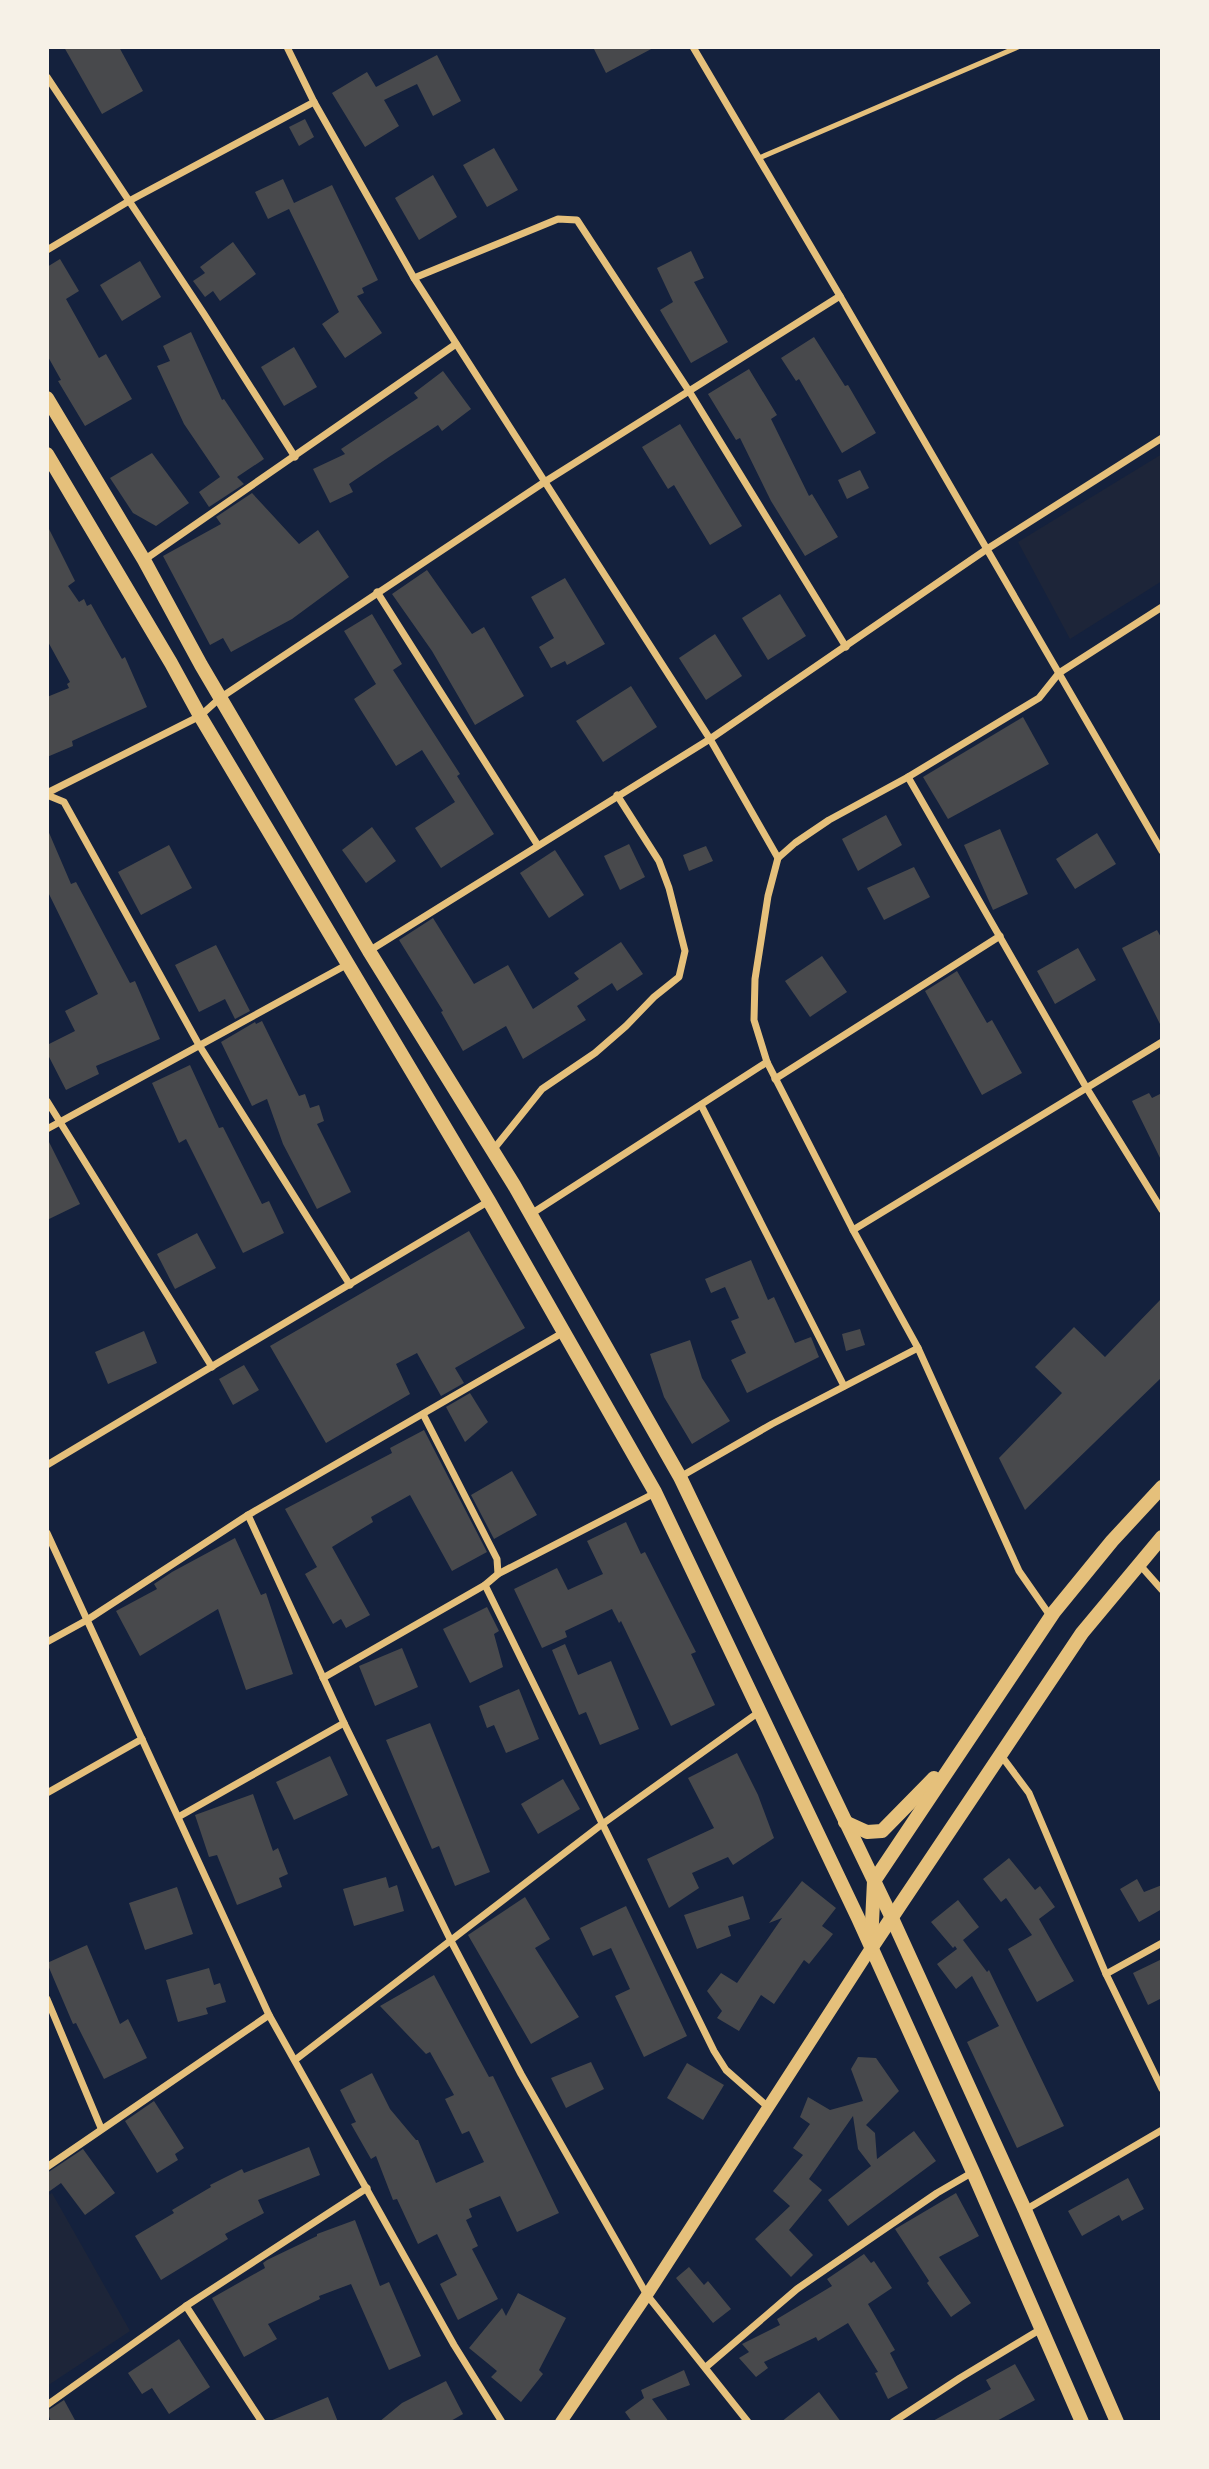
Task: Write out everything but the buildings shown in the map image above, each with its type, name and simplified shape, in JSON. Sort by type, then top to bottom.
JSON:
[{"type":"main road","points":[[47,398],[144,560],[220,698],[369,951],[531,1214],[680,1477],[891,1916],[1025,2210],[1117,2422]]},
{"type":"main road","points":[[47,454],[489,1201],[655,1492],[871,1948],[1082,2422]]},
{"type":"main road","points":[[871,1948],[874,1881],[1051,1617],[1105,1549],[1162,1487]]},
{"type":"main road","points":[[871,1948],[1082,1633],[1162,1537]]},
{"type":"main road","points":[[845,1822],[869,1833],[886,1828],[960,1752]]},
{"type":"street","points":[[287,47],[314,102],[414,278],[710,739],[778,858]]},
{"type":"street","points":[[693,47],[841,296],[1162,851]]},
{"type":"street","points":[[47,77],[295,457]]},
{"type":"street","points":[[47,250],[129,201],[314,102]]},
{"type":"street","points":[[414,278],[558,219],[576,220],[689,391],[846,647]]},
{"type":"street","points":[[47,794],[200,716],[220,698],[546,481],[841,296]]},
{"type":"street","points":[[144,560],[456,344]]},
{"type":"street","points":[[369,951],[537,844],[710,739],[987,549],[1162,438]]},
{"type":"street","points":[[377,592],[537,844]]},
{"type":"street","points":[[1051,1617],[1019,1571],[918,1348],[775,1079],[754,1020],[753,996],[768,896],[778,858],[829,820],[908,777],[1039,698],[1059,673],[1162,607]]},
{"type":"street","points":[[908,777],[1087,1087],[1162,1210]]},
{"type":"street","points":[[47,794],[64,802],[199,1045],[350,1285]]},
{"type":"street","points":[[492,1150],[542,1089],[595,1054],[654,997],[679,977],[685,951],[669,888],[659,862],[617,795]]},
{"type":"street","points":[[775,1079],[1000,936]]},
{"type":"street","points":[[47,1129],[349,964]]},
{"type":"street","points":[[853,1230],[1162,1042]]},
{"type":"street","points":[[531,1214],[767,1062]]},
{"type":"street","points":[[47,1101],[212,1367]]},
{"type":"street","points":[[701,1105],[844,1386]]},
{"type":"street","points":[[47,1465],[489,1201]]},
{"type":"street","points":[[47,1642],[88,1620],[248,1515],[565,1332]]},
{"type":"street","points":[[680,1477],[772,1424],[918,1348]]},
{"type":"street","points":[[423,1414],[497,1559],[498,1574]]},
{"type":"street","points":[[323,1678],[485,1585],[498,1574],[655,1492]]},
{"type":"street","points":[[248,1515],[344,1723],[451,1941],[521,2074],[647,2295],[748,2422]]},
{"type":"street","points":[[47,1533],[180,1816],[269,2015],[454,2345],[502,2422]]},
{"type":"street","points":[[1138,1564],[1162,1590]]},
{"type":"street","points":[[485,1585],[714,2051],[726,2070],[768,2107]]},
{"type":"street","points":[[295,2060],[601,1825],[759,1711]]},
{"type":"street","points":[[180,1816],[344,1723]]},
{"type":"street","points":[[47,1793],[142,1739]]},
{"type":"street","points":[[1000,1754],[1029,1793],[1106,1974],[1162,2089]]},
{"type":"street","points":[[1106,1974],[1162,1944]]},
{"type":"street","points":[[561,2422],[647,2295],[871,1948]]},
{"type":"street","points":[[47,1999],[101,2128]]},
{"type":"street","points":[[47,2167],[269,2015]]},
{"type":"street","points":[[1025,2210],[1162,2130]]},
{"type":"street","points":[[706,2367],[797,2289],[973,2172]]},
{"type":"street","points":[[47,2405],[186,2306],[367,2188]]},
{"type":"street","points":[[186,2306],[262,2422]]},
{"type":"street","points":[[893,2422],[1042,2329]]},
{"type":"lane","points":[[759,158],[1018,47]]},
{"type":"shaded area","points":[[1162,454],[1162,581],[1070,639],[1018,542]]},
{"type":"shaded area","points":[[52,2193],[130,2331],[47,2386],[47,2196]]}]
